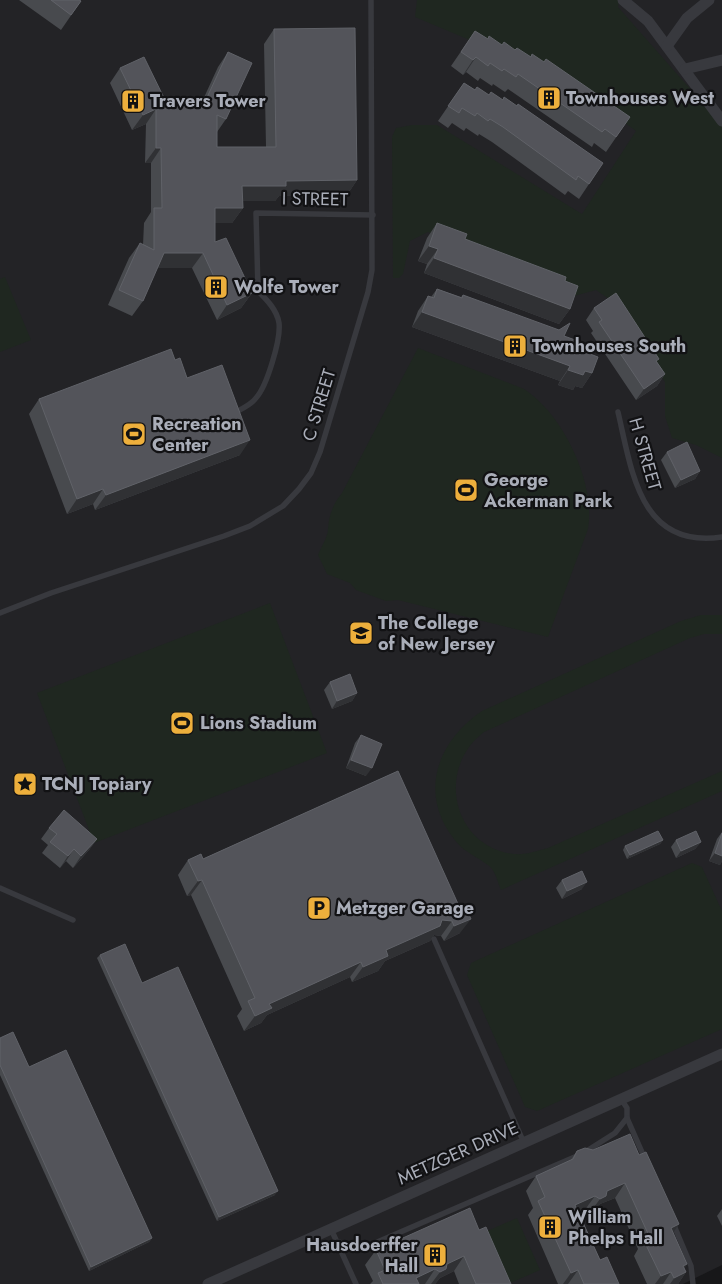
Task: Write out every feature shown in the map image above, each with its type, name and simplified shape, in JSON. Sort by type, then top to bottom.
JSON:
[{"type":"street","points":[[623,0],[648,20],[722,121]]},
{"type":"street","points":[[667,46],[687,18],[709,0]]},
{"type":"street","points":[[684,68],[722,60]]},
{"type":"street","name":"METZGER DRIVE","points":[[208,1284],[722,1054]]},
{"type":"lane","name":"C STREET","points":[[0,613],[51,593],[250,526],[283,506],[299,489],[310,473],[329,425],[368,292],[372,270],[371,0]]},
{"type":"lane","name":"I STREET","points":[[232,414],[256,399],[265,384],[279,323],[272,306],[258,291],[256,213],[373,215]]},
{"type":"lane","name":"H STREET","points":[[618,412],[634,478],[642,501],[652,515],[678,533],[706,538],[722,537]]},
{"type":"lane","points":[[0,888],[73,920]]},
{"type":"lane","points":[[434,939],[524,1143]]},
{"type":"lane","points":[[621,1099],[627,1108],[627,1118],[650,1170]]},
{"type":"lane","points":[[338,1242],[348,1247],[368,1246],[578,1156],[615,1133],[627,1118]]},
{"type":"lane","points":[[668,1213],[691,1266],[693,1284]]},
{"type":"lane","points":[[331,1229],[356,1284]]},
{"type":"shaded area","name":"The College of New Jersey","points":[[0,0],[722,0],[722,1265],[683,1284],[0,1284]]},
{"type":"shaded area","points":[[417,0],[619,0],[618,7],[722,125],[722,458],[696,445],[672,438],[665,416],[665,382],[612,301],[596,290],[570,297],[428,232],[410,241],[403,274],[399,278],[393,278],[392,137],[396,128],[412,125],[437,125],[582,214],[636,131],[569,82],[415,17]]},
{"type":"shaded area","points":[[5,277],[31,340],[0,352],[0,279]]},
{"type":"shaded area","name":"George Ackerman Park","points":[[418,348],[524,389],[552,415],[574,451],[587,491],[588,529],[548,637],[398,600],[386,601],[356,590],[350,583],[327,574],[318,555],[327,535],[332,510]]},
{"type":"shaded area","name":"Lions Stadium","points":[[270,603],[327,753],[94,843],[37,693]]},
{"type":"shaded area","points":[[701,615],[722,615],[722,634],[704,634],[690,638],[484,732],[469,748],[459,766],[456,785],[458,804],[465,822],[477,837],[493,848],[518,854],[548,848],[722,771],[722,791],[501,890],[492,869],[461,847],[447,829],[439,811],[435,792],[437,774],[442,756],[452,740],[465,724],[482,711],[681,621]]},
{"type":"shaded area","points":[[692,863],[702,867],[722,911],[722,1029],[537,1111],[525,1107],[467,975],[471,963]]},
{"type":"shaded area","points":[[517,1218],[540,1270],[508,1284],[485,1232]]},
{"type":"building","points":[[51,0],[79,0],[81,1],[71,15]]},
{"type":"building","points":[[355,28],[357,180],[286,181],[286,186],[242,186],[243,208],[215,208],[215,242],[226,238],[252,293],[227,305],[203,253],[164,253],[143,301],[119,290],[140,243],[154,250],[154,208],[162,208],[161,148],[156,148],[156,109],[143,115],[120,68],[144,57],[167,104],[204,104],[228,52],[252,63],[226,119],[217,115],[217,147],[276,147],[274,29]]},
{"type":"building","points":[[475,31],[488,39],[489,36],[502,45],[504,42],[515,50],[517,48],[531,57],[532,54],[544,62],[546,59],[630,117],[616,137],[605,129],[602,132],[518,74],[516,77],[490,63],[488,66],[476,57],[473,60],[461,52]]},
{"type":"building","points":[[464,83],[475,90],[477,87],[489,95],[491,92],[503,100],[504,97],[517,106],[518,104],[603,163],[589,184],[578,176],[576,180],[490,119],[488,121],[477,113],[475,116],[462,108],[459,113],[448,106]]},
{"type":"building","points":[[437,223],[467,234],[465,239],[566,277],[565,281],[578,286],[570,309],[434,258],[438,249],[429,246]]},
{"type":"building","points":[[437,289],[462,298],[463,295],[559,330],[570,323],[564,336],[578,341],[577,345],[591,351],[590,354],[598,357],[592,373],[585,371],[583,375],[568,370],[570,366],[422,312],[428,296],[434,298]]},
{"type":"building","points":[[616,293],[659,359],[656,361],[665,374],[644,389],[599,322],[602,320],[594,308]]},
{"type":"building","name":"Recreation Center","points":[[171,349],[175,360],[180,358],[187,378],[222,365],[250,440],[106,495],[103,489],[77,499],[39,399]]},
{"type":"building","points":[[687,442],[700,471],[681,480],[667,452]]},
{"type":"building","points":[[350,674],[357,693],[337,701],[330,682]]},
{"type":"building","points":[[361,735],[382,744],[372,768],[351,760]]},
{"type":"building","name":"Metzger Garage","points":[[398,771],[459,906],[464,904],[471,919],[454,926],[452,921],[442,920],[440,926],[386,950],[388,956],[363,967],[361,962],[269,1004],[272,1008],[255,1016],[248,1001],[255,998],[202,880],[198,881],[188,860],[201,854],[203,859]]},
{"type":"building","points":[[64,810],[97,839],[81,856],[74,849],[68,856],[50,842],[57,834],[49,828]]},
{"type":"building","points":[[658,831],[663,840],[630,855],[625,846]]},
{"type":"building","points":[[696,831],[701,842],[681,851],[676,840]]},
{"type":"building","points":[[722,833],[722,856],[715,853]]},
{"type":"building","points":[[582,871],[587,882],[567,891],[562,880]]},
{"type":"building","points":[[125,944],[142,983],[178,967],[278,1191],[219,1217],[100,955]]},
{"type":"building","points":[[13,1032],[29,1067],[66,1050],[152,1238],[91,1267],[0,1065],[0,1038]]},
{"type":"building","points":[[630,1134],[639,1155],[646,1152],[679,1224],[671,1228],[687,1264],[683,1266],[686,1272],[674,1278],[671,1272],[661,1276],[644,1241],[650,1238],[625,1183],[607,1191],[606,1196],[600,1199],[595,1196],[575,1205],[600,1260],[607,1257],[619,1284],[584,1284],[578,1270],[571,1273],[538,1201],[545,1197],[536,1176],[573,1159],[577,1151],[585,1148],[593,1150]]},
{"type":"building","name":"Hausdoerffer Hall","points":[[470,1208],[479,1230],[486,1227],[511,1284],[476,1284],[464,1256],[447,1264],[446,1269],[440,1272],[435,1269],[416,1278],[419,1284],[383,1284],[378,1273],[385,1270],[376,1250]]},
{"type":"place","name":"Townhouses West","points":[[549,98]]},
{"type":"place","name":"Travers Tower","points":[[133,101]]},
{"type":"place","name":"Wolfe Tower","points":[[216,287]]},
{"type":"place","name":"Townhouses South","points":[[515,346]]},
{"type":"place","name":"Recreation Center","points":[[134,434]]},
{"type":"place","name":"George Ackerman Park","points":[[466,490]]},
{"type":"place","name":"The College of New Jersey","points":[[361,633]]},
{"type":"place","name":"Lions Stadium","points":[[182,723]]},
{"type":"place","name":"TCNJ Topiary","points":[[25,784]]},
{"type":"place","name":"Metzger Garage","points":[[319,908]]},
{"type":"place","name":"William Phelps Hall","points":[[550,1227]]},
{"type":"place","name":"Hausdoerffer Hall","points":[[435,1255]]}]
